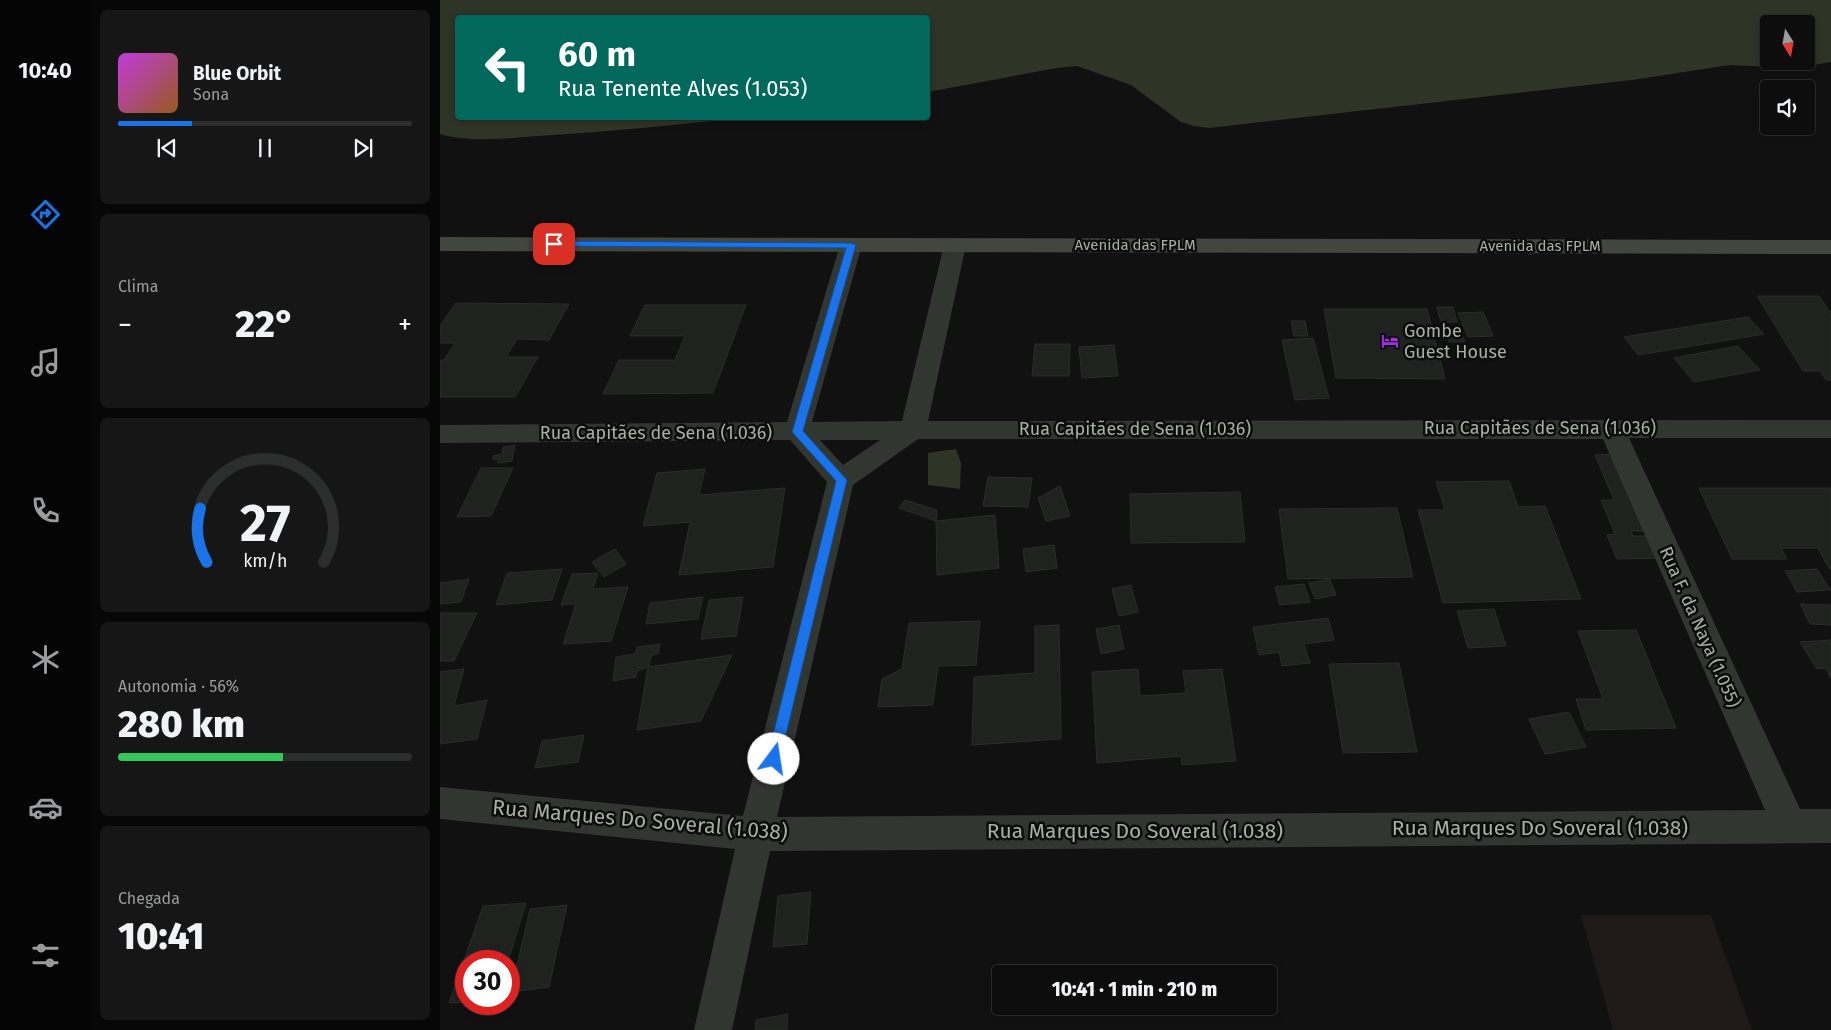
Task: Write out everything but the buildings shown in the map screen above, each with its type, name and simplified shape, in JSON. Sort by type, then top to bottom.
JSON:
[{"type":"street","name":"Avenida das FPLM","points":[[440,244],[1831,246]]},
{"type":"street","points":[[841,480],[797,432],[851,245]]},
{"type":"street","points":[[713,1030],[756,834],[841,480],[913,430],[955,245]]},
{"type":"street","name":"Rua F. da Naya (1.055)","points":[[1611,428],[1790,827]]},
{"type":"street","name":"Rua Capitães de Sena (1.036)","points":[[440,434],[913,430],[1831,429]]},
{"type":"street","name":"Rua Marques Do Soveral (1.038)","points":[[440,803],[756,834],[1831,826]]},
{"type":"shaded area","points":[[440,0],[1831,0],[1831,62],[1815,65],[1815,15],[1760,15],[1760,66],[1730,65],[1632,80],[1209,128],[1181,122],[1131,85],[1077,66],[1056,68],[930,92],[930,15],[455,15],[455,120],[719,120],[502,139],[463,138],[440,134]]},
{"type":"shaded area","points":[[956,449],[961,463],[960,489],[928,485],[928,453]]},
{"type":"shaded area","points":[[1581,915],[1711,915],[1752,1030],[1613,1030]]},
{"type":"place","name":"Gombe Guest House","points":[[1390,341]]},
{"type":"route","points":[[554,244],[851,245],[797,432],[841,480],[774,759]]}]
